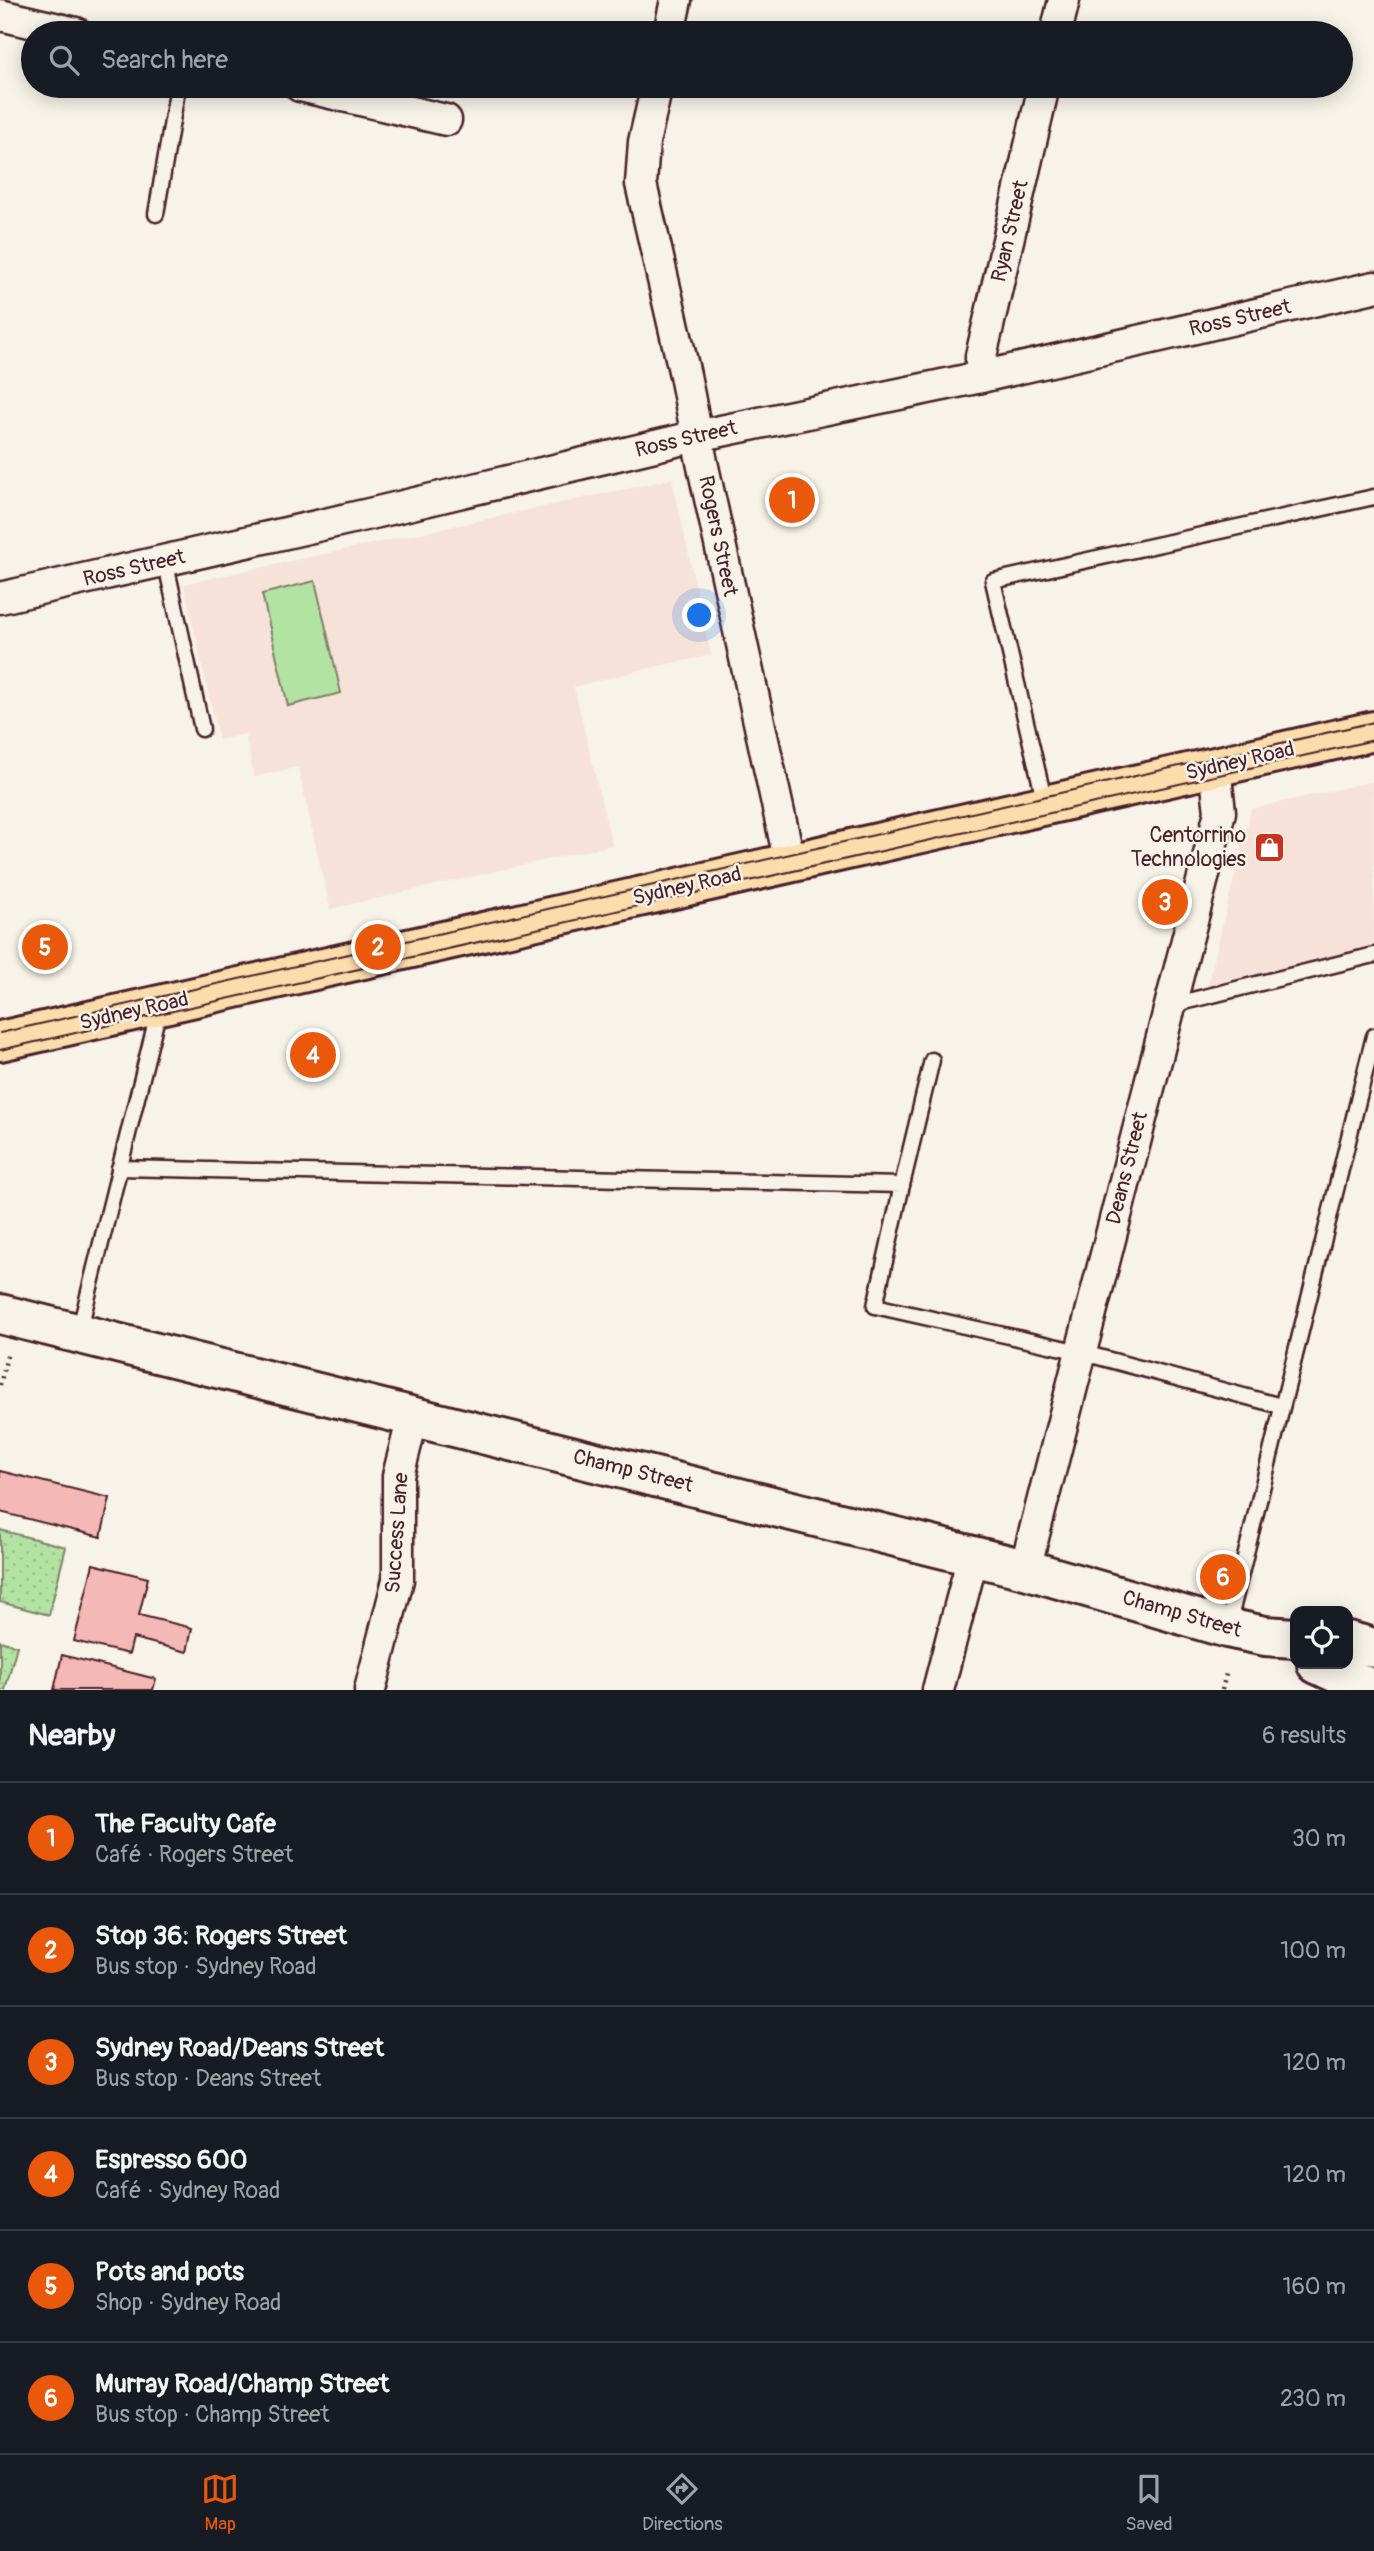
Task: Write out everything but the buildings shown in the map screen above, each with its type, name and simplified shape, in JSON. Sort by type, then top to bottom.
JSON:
[{"type":"highway","name":"Sydney Road","points":[[0,1041],[1374,731]]},
{"type":"street","points":[[672,21],[676,0]]},
{"type":"street","points":[[1059,21],[1064,0]]},
{"type":"street","points":[[0,15],[25,21]]},
{"type":"street","points":[[352,98],[446,120]]},
{"type":"street","name":"Rogers Street","points":[[653,98],[644,142],[641,184],[790,863]]},
{"type":"street","name":"Ryan Street","points":[[981,377],[981,356],[1041,98]]},
{"type":"street","name":"Ross Street","points":[[0,598],[697,436],[981,377],[1374,287]]},
{"type":"street","name":"Deans Street","points":[[1024,1569],[1220,812],[1215,766]]},
{"type":"street","name":"Champ Street","points":[[0,1314],[1024,1569],[1227,1628],[1285,1642]]},
{"type":"street","name":"Success Lane","points":[[370,1690],[398,1580],[398,1476],[413,1417]]},
{"type":"street","points":[[938,1690],[973,1556]]},
{"type":"street","points":[[1345,1672],[1374,1648]]},
{"type":"lane","points":[[156,214],[176,98]]},
{"type":"lane","points":[[1045,805],[993,581],[1374,496]]},
{"type":"lane","points":[[165,560],[202,729]]},
{"type":"lane","points":[[1168,1006],[1374,955]]},
{"type":"lane","points":[[78,1334],[160,1005]]},
{"type":"lane","points":[[1227,1628],[1374,1036]]},
{"type":"lane","points":[[932,1060],[875,1306],[1080,1352],[1281,1406]]},
{"type":"lane","points":[[119,1168],[902,1185]]},
{"type":"path","points":[[1222,1690],[1227,1670]]},
{"type":"shaded area","points":[[672,479],[711,655],[574,687],[612,845],[330,909],[298,767],[254,777],[245,734],[219,740],[184,584]]},
{"type":"shaded area","points":[[1374,781],[1374,955],[1205,997],[1251,809]]},
{"type":"green space","points":[[315,581],[341,693],[288,706],[262,594]]},
{"type":"green space","points":[[0,1530],[66,1547],[49,1615],[0,1602]]},
{"type":"green space","points":[[0,1641],[17,1646],[5,1690],[0,1690]]},
{"type":"tram line","points":[[0,1033],[1374,722]]},
{"type":"tram line","points":[[0,1050],[1374,740]]},
{"type":"place","name":"The Faculty Cafe","points":[[792,500]]},
{"type":"place","name":"Centorrino Technologies","points":[[1269,847]]},
{"type":"place","name":"Sydney Road/Deans Street","points":[[1165,902]]},
{"type":"place","name":"Pots and pots","points":[[45,947]]},
{"type":"place","name":"Stop 36: Rogers Street","points":[[378,947]]},
{"type":"place","name":"Espresso 600","points":[[313,1055]]},
{"type":"place","name":"Murray Road/Champ Street","points":[[1223,1577]]}]
